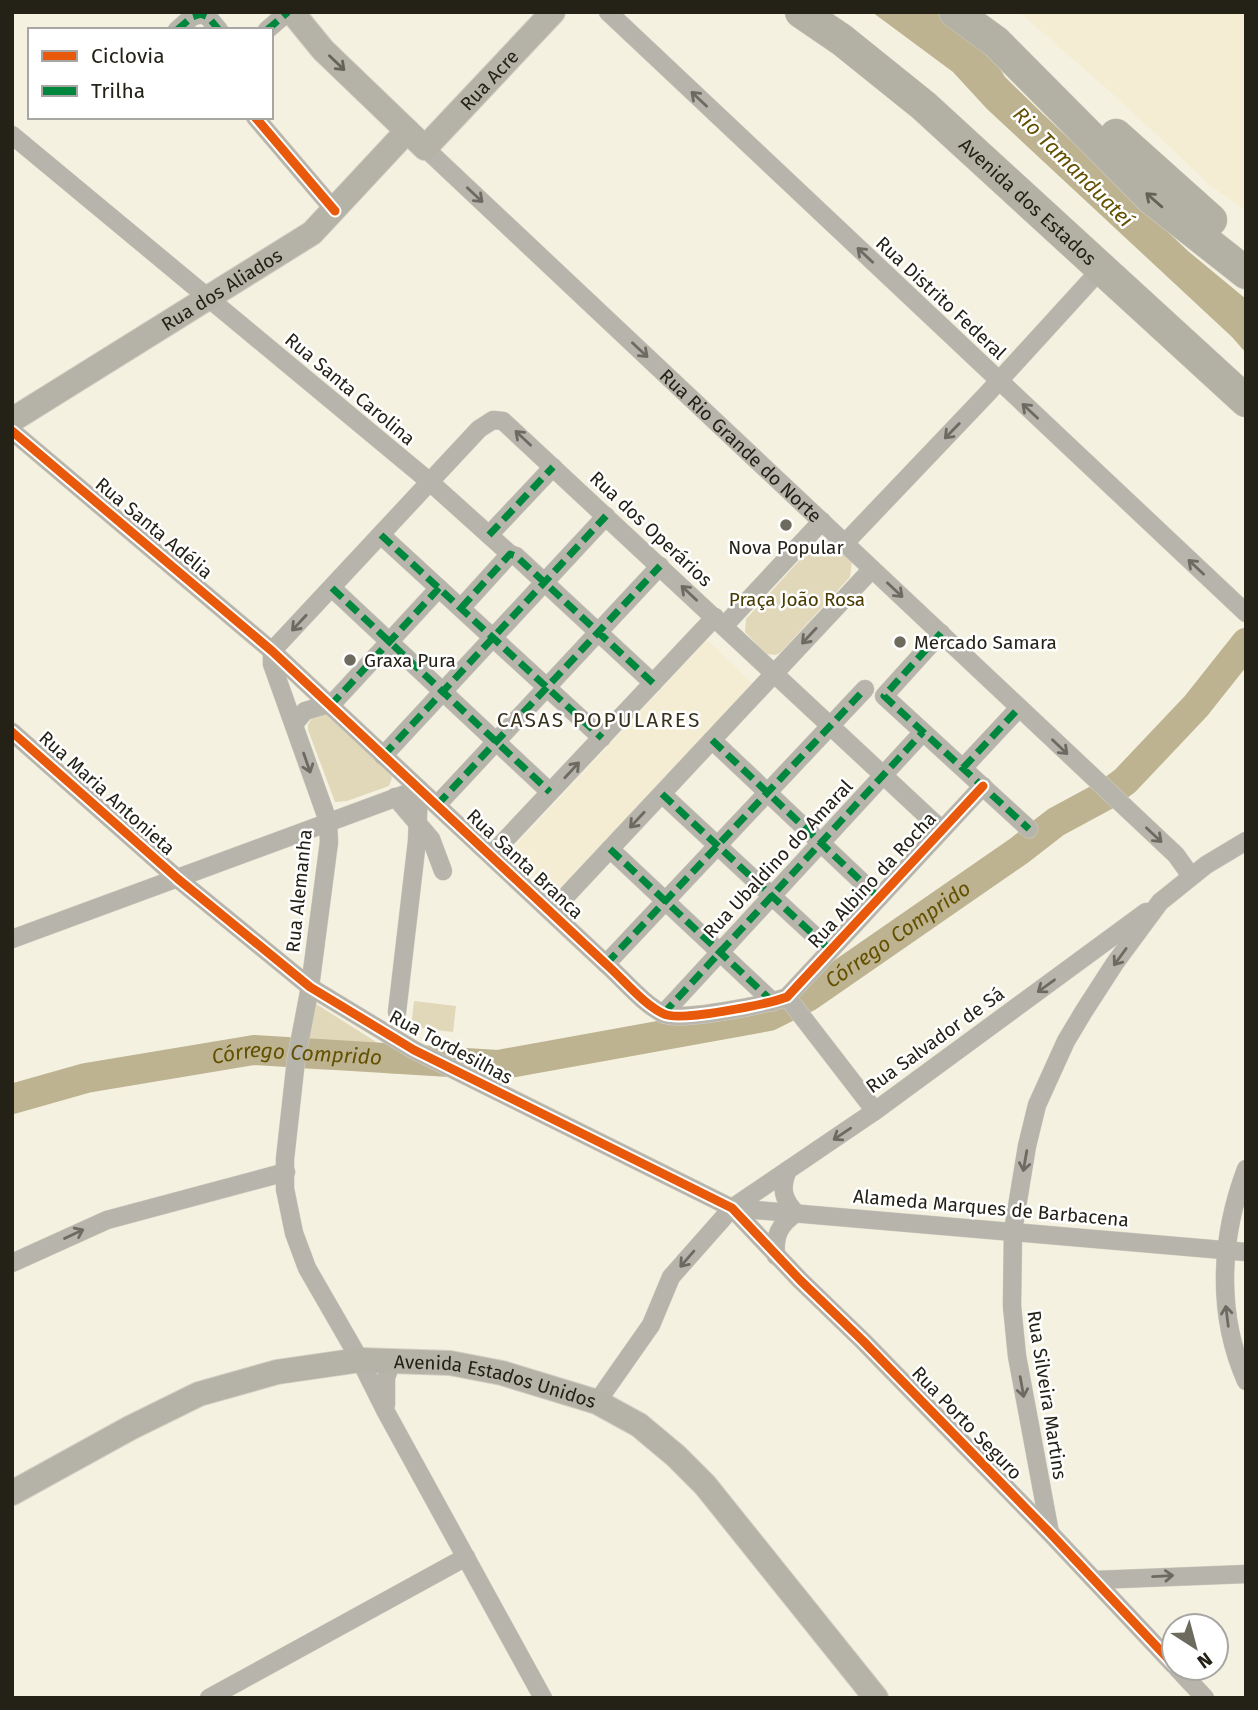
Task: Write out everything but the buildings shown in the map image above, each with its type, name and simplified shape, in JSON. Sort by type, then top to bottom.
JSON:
[{"type":"highway","name":"Avenida dos Estados","points":[[801,12],[842,40],[924,106],[1246,401]]},
{"type":"highway","name":"Avenida dos Estados","points":[[834,12],[876,41],[962,112],[1129,271],[1246,372]]},
{"type":"highway","points":[[955,12],[996,42],[1152,199],[1246,273]]},
{"type":"highway","points":[[978,12],[1205,216],[1246,245]]},
{"type":"street","points":[[270,28],[290,12]]},
{"type":"street","name":"Rua Rio Grande do Norte","points":[[290,12],[323,50],[416,139],[1176,855],[1191,876]]},
{"type":"street","name":"Rua Acre","points":[[416,139],[553,12]]},
{"type":"street","name":"Rua Distrito Federal","points":[[608,12],[1246,613]]},
{"type":"street","points":[[179,28],[192,17],[201,14],[208,17],[217,28]]},
{"type":"street","points":[[257,119],[335,211]]},
{"type":"street","name":"Rua Santa Carolina","points":[[12,135],[430,482],[510,554],[516,556],[653,683]]},
{"type":"street","name":"Rua dos Aliados","points":[[12,420],[313,233],[416,139]]},
{"type":"street","points":[[845,543],[1101,269]]},
{"type":"street","name":"Rua dos Operários","points":[[430,482],[479,429],[494,420],[503,421],[942,830]]},
{"type":"street","name":"Rua Santa Adélia","points":[[12,431],[272,651]]},
{"type":"street","points":[[489,535],[554,467]]},
{"type":"street","points":[[272,651],[430,482]]},
{"type":"street","points":[[383,756],[607,516]]},
{"type":"street","points":[[491,855],[653,683],[720,622],[822,521]]},
{"type":"street","points":[[381,535],[602,738]]},
{"type":"street","points":[[461,608],[510,554]]},
{"type":"street","points":[[437,805],[660,566]]},
{"type":"street","points":[[551,912],[872,569]]},
{"type":"street","points":[[331,588],[551,792]]},
{"type":"street","points":[[294,724],[305,711],[329,705],[439,588]]},
{"type":"street","points":[[941,634],[884,696],[1029,830]]},
{"type":"street","name":"Rua Santa Branca","points":[[272,651],[606,964],[663,1014]]},
{"type":"street","name":"Rua Alemanha","points":[[272,651],[272,664],[328,821],[329,842],[310,987],[296,1060],[286,1172],[285,1189],[298,1249],[543,1698]]},
{"type":"street","points":[[606,964],[864,689]]},
{"type":"street","points":[[963,768],[1019,708]]},
{"type":"street","name":"Rua Maria Antonieta","points":[[12,732],[177,879]]},
{"type":"street","name":"Rua Ubaldino do Amaral","points":[[663,1014],[923,732]]},
{"type":"street","points":[[712,740],[879,898]]},
{"type":"street","name":"Rua Albino da Rocha","points":[[787,1002],[830,950],[983,786]]},
{"type":"street","points":[[12,939],[419,789],[418,824],[397,1012]]},
{"type":"street","points":[[662,794],[830,950]]},
{"type":"street","points":[[395,797],[435,847],[443,871]]},
{"type":"street","name":"Rua Silveira Martins","points":[[1050,1533],[1017,1356],[1012,1306],[1013,1231],[1027,1146],[1037,1105],[1084,1011],[1160,902],[1191,876],[1246,841]]},
{"type":"street","points":[[610,849],[720,952],[787,1002],[875,1111]]},
{"type":"street","name":"Rua Tordesilhas","points":[[177,879],[310,987],[414,1050],[732,1208]]},
{"type":"street","name":"Rua Salvador de Sá","points":[[597,1402],[651,1325],[671,1277],[732,1208],[875,1111],[1160,902]]},
{"type":"street","points":[[663,1014],[683,1016],[787,1002]]},
{"type":"street","points":[[1246,1169],[1234,1206],[1226,1250],[1224,1287],[1229,1331],[1246,1381]]},
{"type":"street","points":[[776,1256],[775,1237],[780,1227],[796,1213],[783,1195],[782,1187],[788,1170]]},
{"type":"street","points":[[12,1263],[107,1220],[286,1172]]},
{"type":"street","name":"Alameda Marques de Barbacena","points":[[732,1208],[1246,1252]]},
{"type":"street","name":"Rua Porto Seguro","points":[[732,1208],[776,1256],[1050,1533],[1160,1650]]},
{"type":"street","name":"Avenida Estados Unidos","points":[[12,1493],[130,1428],[199,1394],[277,1372],[360,1360],[392,1360],[450,1363],[502,1373],[597,1402],[639,1425],[676,1456],[705,1485],[876,1698]]},
{"type":"street","points":[[386,1412],[385,1390],[392,1360]]},
{"type":"street","points":[[209,1698],[466,1557]]},
{"type":"street","points":[[1095,1580],[1246,1574]]},
{"type":"street","name":"Rua Porto Seguro","points":[[1190,1682],[1205,1698]]},
{"type":"shaded area","points":[[1019,12],[1246,12],[1246,211],[1211,186],[1116,97]]},
{"type":"shaded area","points":[[707,640],[753,684],[553,896],[507,854]]},
{"type":"green space","name":"Praça João Rosa","points":[[830,541],[852,561],[850,577],[781,652],[776,655],[766,654],[745,632],[746,619],[816,542]]},
{"type":"green space","points":[[324,714],[332,715],[390,774],[392,778],[389,786],[347,801],[335,802],[308,730],[312,718]]},
{"type":"green space","points":[[414,1001],[456,1006],[453,1032],[411,1027]]},
{"type":"green space","points":[[313,1002],[411,1064],[394,1074],[379,1071],[302,1069]]},
{"type":"water","name":"Rio Tamanduateí","points":[[872,12],[940,12],[978,41],[993,57],[1005,77],[1043,114],[1188,251],[1246,299],[1246,353],[987,109],[953,72]]},
{"type":"waterway","name":"Córrego Comprido","points":[[12,1099],[86,1078],[254,1050],[498,1065],[769,1016],[809,996],[1020,850],[1056,822],[1106,795],[1125,781],[1196,706],[1246,643]]},
{"type":"marked path","points":[[269,28],[288,12]]},
{"type":"marked path","points":[[179,28],[192,17],[201,14],[208,17],[217,28]]},
{"type":"marked path","points":[[489,535],[553,467]]},
{"type":"marked path","points":[[383,756],[606,516]]},
{"type":"marked path","points":[[381,535],[602,738]]},
{"type":"marked path","points":[[461,608],[510,554],[516,556],[653,683]]},
{"type":"marked path","points":[[437,805],[660,566]]},
{"type":"marked path","points":[[332,588],[550,792]]},
{"type":"marked path","points":[[330,706],[439,588]]},
{"type":"marked path","points":[[941,633],[884,696],[1029,829]]},
{"type":"marked path","points":[[606,964],[865,689]]},
{"type":"marked path","points":[[963,768],[1019,708]]},
{"type":"marked path","points":[[663,1014],[923,732]]},
{"type":"marked path","points":[[712,740],[879,898]]},
{"type":"marked path","points":[[662,794],[830,950]]},
{"type":"marked path","points":[[610,849],[773,1002]]},
{"type":"cycle path","points":[[257,119],[335,211]]},
{"type":"cycle path","points":[[12,431],[272,651],[641,998],[664,1014],[705,1014],[787,997],[983,786]]},
{"type":"cycle path","points":[[12,732],[178,879],[310,987],[414,1050],[732,1208],[1050,1533],[1160,1650]]},
{"type":"place","name":"Nova Popular","points":[[786,525]]},
{"type":"place","name":"Mercado Samara","points":[[900,642]]},
{"type":"place","name":"Graxa Pura","points":[[350,660]]},
{"type":"district","name":"CASAS POPULARES","points":[[599,720]]}]
